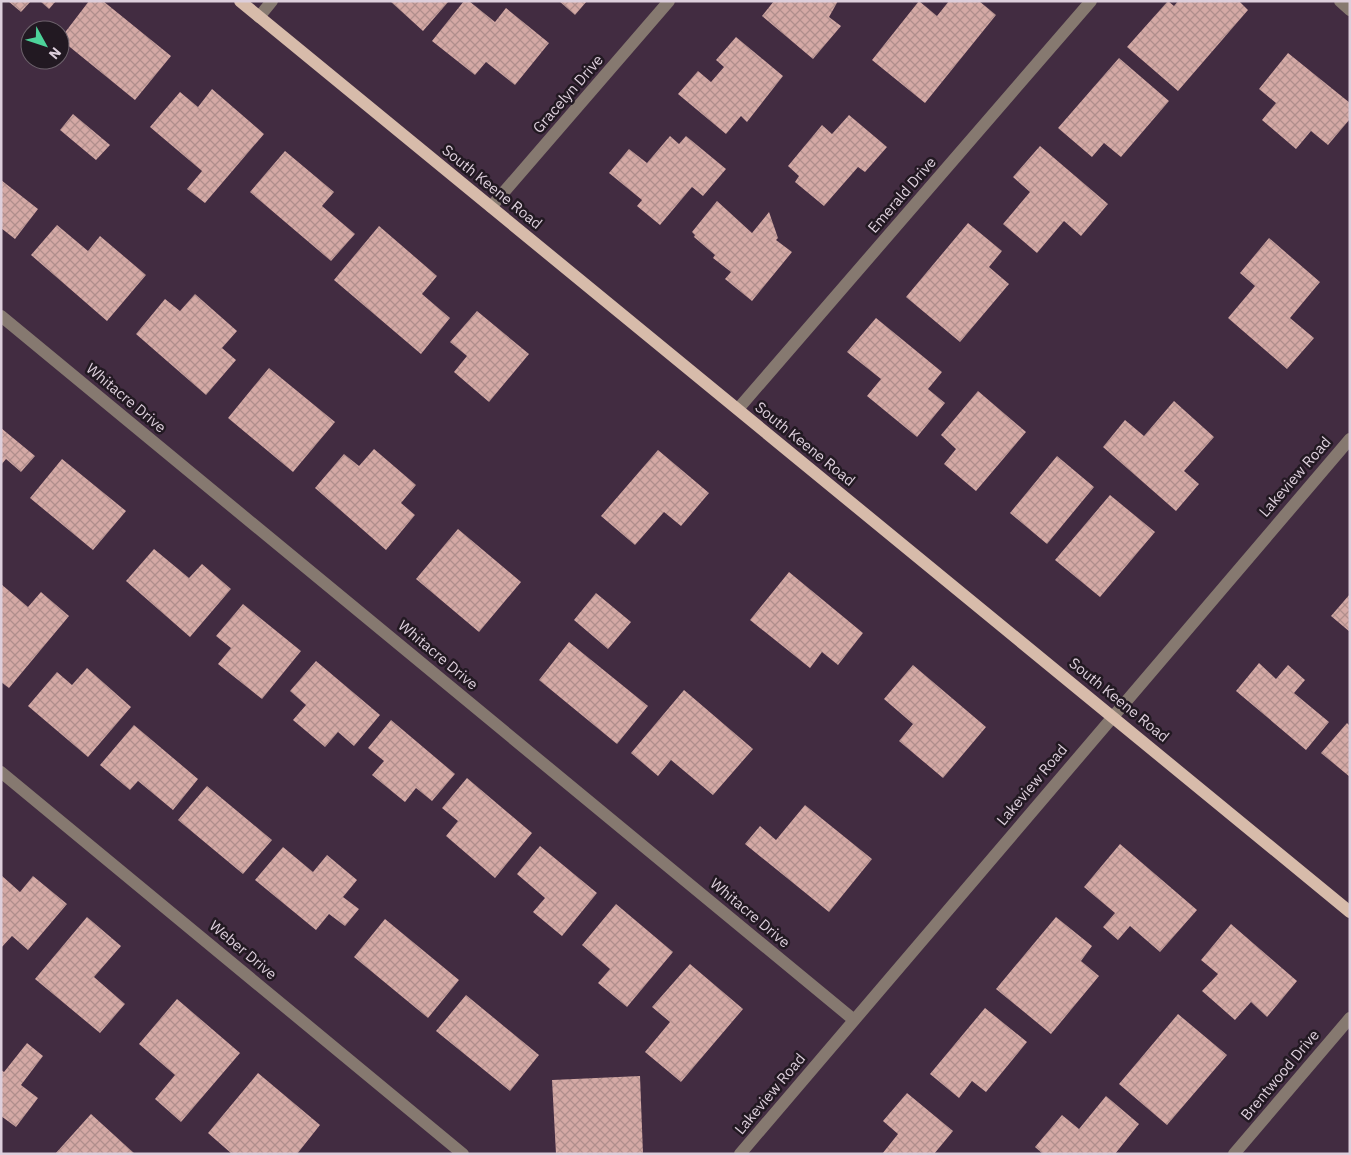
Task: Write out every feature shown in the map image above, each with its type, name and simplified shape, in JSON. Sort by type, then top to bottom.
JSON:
[{"type":"main road","name":"South Keene Road","points":[[240,1],[1350,912]]},
{"type":"street","points":[[259,17],[272,1]]},
{"type":"street","name":"Gracelyn Drive","points":[[491,207],[669,1]]},
{"type":"street","name":"Emerald Drive","points":[[738,409],[1091,1]]},
{"type":"street","points":[[1340,1],[1350,10]]},
{"type":"street","name":"Whitacre Drive","points":[[1,316],[854,1020]]},
{"type":"street","name":"Lakeview Road","points":[[740,1154],[1350,439]]},
{"type":"street","name":"Weber Drive","points":[[1,772],[463,1154]]},
{"type":"street","name":"Brentwood Drive","points":[[1234,1154],[1350,1018]]},
{"type":"building","points":[[8,1],[31,1],[21,12]]},
{"type":"building","points":[[40,1],[56,1],[49,9]]},
{"type":"building","points":[[89,1],[103,1],[171,56],[135,100],[70,47],[70,26]]},
{"type":"building","points":[[390,1],[449,1],[423,31]]},
{"type":"building","points":[[464,1],[469,1],[495,22],[506,8],[549,43],[515,85],[486,62],[475,75],[432,41]]},
{"type":"building","points":[[559,1],[587,1],[575,15]]},
{"type":"building","points":[[774,1],[838,1],[829,17],[841,26],[813,59],[762,16]]},
{"type":"building","points":[[919,1],[937,16],[949,1],[979,1],[996,15],[925,103],[872,60]]},
{"type":"building","points":[[1168,1],[1174,6],[1178,1],[1239,1],[1248,10],[1178,91],[1127,47]]},
{"type":"building","points":[[736,37],[783,76],[747,122],[741,116],[726,134],[678,94],[698,71],[711,82],[724,67],[716,60]]},
{"type":"building","points":[[1288,53],[1350,103],[1350,119],[1328,145],[1311,131],[1296,149],[1262,120],[1276,103],[1259,89]]},
{"type":"building","points":[[1119,58],[1169,101],[1121,157],[1104,143],[1092,157],[1058,128]]},
{"type":"building","points":[[212,89],[264,134],[205,203],[187,189],[202,171],[150,127],[180,92],[198,107]]},
{"type":"building","points":[[73,114],[110,145],[96,160],[60,130]]},
{"type":"building","points":[[849,115],[887,147],[865,172],[858,167],[824,206],[795,182],[799,176],[788,166],[822,125],[832,134]]},
{"type":"building","points":[[670,136],[679,144],[686,136],[726,169],[703,196],[692,187],[660,225],[637,206],[642,200],[609,173],[629,149],[647,163]]},
{"type":"building","points":[[1040,146],[1108,204],[1081,236],[1064,221],[1037,253],[1003,224],[1030,192],[1013,177]]},
{"type":"building","points":[[285,151],[334,192],[322,206],[355,234],[331,261],[250,192]]},
{"type":"building","points":[[1,180],[38,209],[15,239],[1,228]]},
{"type":"building","points":[[717,201],[752,233],[769,212],[778,238],[776,240],[792,252],[752,301],[725,279],[731,272],[713,258],[715,255],[694,237],[695,235],[692,232]]},
{"type":"building","points":[[968,223],[1002,251],[989,267],[1009,284],[960,342],[906,297]]},
{"type":"building","points":[[57,225],[88,251],[100,236],[146,275],[107,321],[31,255]]},
{"type":"building","points":[[379,226],[437,276],[422,294],[450,318],[421,354],[334,280]]},
{"type":"building","points":[[1269,238],[1320,282],[1290,318],[1314,338],[1287,369],[1228,318],[1255,286],[1240,273]]},
{"type":"building","points":[[195,294],[237,331],[222,348],[236,360],[206,395],[136,334],[165,299],[180,311]]},
{"type":"building","points":[[477,311],[529,354],[489,402],[454,372],[467,356],[450,342]]},
{"type":"building","points":[[876,318],[942,372],[928,389],[945,403],[917,437],[867,396],[881,379],[847,352]]},
{"type":"building","points":[[269,368],[335,422],[293,472],[228,418]]},
{"type":"building","points":[[978,391],[1026,432],[976,491],[944,464],[956,449],[941,435]]},
{"type":"building","points":[[1174,401],[1214,437],[1184,471],[1199,484],[1176,511],[1103,447],[1125,420],[1144,436]]},
{"type":"building","points":[[1,428],[35,456],[21,472],[6,459],[1,465]]},
{"type":"building","points":[[374,449],[416,485],[401,503],[415,515],[386,550],[315,488],[344,454],[359,466]]},
{"type":"building","points":[[658,450],[709,493],[681,526],[664,512],[635,545],[601,516]]},
{"type":"building","points":[[1057,456],[1094,487],[1047,544],[1010,513]]},
{"type":"building","points":[[62,459],[126,511],[93,550],[30,498]]},
{"type":"building","points":[[1110,495],[1155,532],[1100,597],[1055,560]]},
{"type":"building","points":[[458,529],[521,582],[479,632],[416,579]]},
{"type":"building","points":[[154,549],[189,578],[202,564],[231,589],[190,637],[126,581]]},
{"type":"building","points":[[789,572],[863,633],[838,665],[822,652],[810,668],[750,620]]},
{"type":"building","points":[[1,584],[28,607],[41,592],[69,616],[9,688],[1,682]]},
{"type":"building","points":[[596,593],[631,622],[608,649],[574,620]]},
{"type":"building","points":[[1350,594],[1350,632],[1331,616]]},
{"type":"building","points":[[243,604],[301,651],[262,699],[218,664],[231,648],[216,636]]},
{"type":"building","points":[[569,642],[648,706],[617,744],[539,680]]},
{"type":"building","points":[[316,661],[380,715],[354,746],[338,732],[325,747],[293,720],[306,705],[290,691]]},
{"type":"building","points":[[1259,663],[1276,679],[1288,665],[1305,680],[1294,693],[1329,722],[1306,750],[1236,691]]},
{"type":"building","points":[[913,665],[986,727],[943,778],[899,741],[913,724],[884,699]]},
{"type":"building","points":[[87,668],[131,707],[88,757],[28,706],[57,672],[72,685]]},
{"type":"building","points":[[684,690],[753,749],[713,795],[671,760],[658,776],[631,753]]},
{"type":"building","points":[[391,720],[455,774],[432,801],[416,788],[405,802],[372,775],[384,761],[368,748]]},
{"type":"building","points":[[1347,723],[1350,726],[1350,777],[1321,753]]},
{"type":"building","points":[[134,725],[198,779],[173,810],[138,781],[130,790],[100,765]]},
{"type":"building","points":[[467,778],[532,833],[495,878],[446,836],[458,821],[442,808]]},
{"type":"building","points":[[207,786],[272,840],[243,874],[178,820]]},
{"type":"building","points":[[805,805],[872,859],[829,912],[745,844],[760,826],[776,840]]},
{"type":"building","points":[[1120,844],[1197,910],[1160,952],[1130,926],[1118,940],[1103,927],[1115,913],[1084,887]]},
{"type":"building","points":[[540,846],[597,893],[562,936],[533,912],[545,898],[517,874]]},
{"type":"building","points":[[283,847],[313,872],[327,855],[357,880],[343,897],[359,909],[345,926],[329,914],[316,930],[255,880]]},
{"type":"building","points":[[1,875],[20,892],[33,876],[67,904],[28,950],[12,936],[1,948]]},
{"type":"building","points":[[616,904],[673,952],[627,1007],[598,983],[610,969],[582,945]]},
{"type":"building","points":[[87,917],[121,946],[94,977],[125,1004],[100,1033],[35,979]]},
{"type":"building","points":[[1056,917],[1092,946],[1081,961],[1099,976],[1051,1034],[996,989]]},
{"type":"building","points":[[385,919],[459,980],[428,1018],[354,957]]},
{"type":"building","points":[[1231,924],[1297,981],[1267,1017],[1251,1002],[1235,1020],[1202,991],[1218,974],[1201,960]]},
{"type":"building","points":[[690,964],[743,1009],[681,1082],[645,1052],[670,1022],[652,1007]]},
{"type":"building","points":[[466,995],[539,1055],[510,1091],[436,1031]]},
{"type":"building","points":[[177,999],[240,1053],[181,1122],[155,1099],[175,1075],[139,1044]]},
{"type":"building","points":[[985,1008],[1027,1042],[986,1092],[972,1081],[959,1098],[930,1074]]},
{"type":"building","points":[[1178,1014],[1227,1055],[1167,1125],[1119,1084]]},
{"type":"building","points":[[27,1043],[43,1056],[21,1085],[38,1098],[16,1127],[1,1116],[1,1070],[4,1072]]},
{"type":"building","points":[[258,1073],[320,1125],[297,1154],[232,1154],[208,1133]]},
{"type":"building","points":[[640,1076],[643,1154],[556,1154],[552,1080]]},
{"type":"building","points":[[907,1093],[953,1131],[934,1154],[882,1154],[898,1134],[883,1121]]},
{"type":"building","points":[[1106,1096],[1139,1124],[1115,1154],[1043,1154],[1035,1147],[1062,1115],[1079,1129]]},
{"type":"building","points":[[91,1114],[135,1154],[55,1154]]}]
